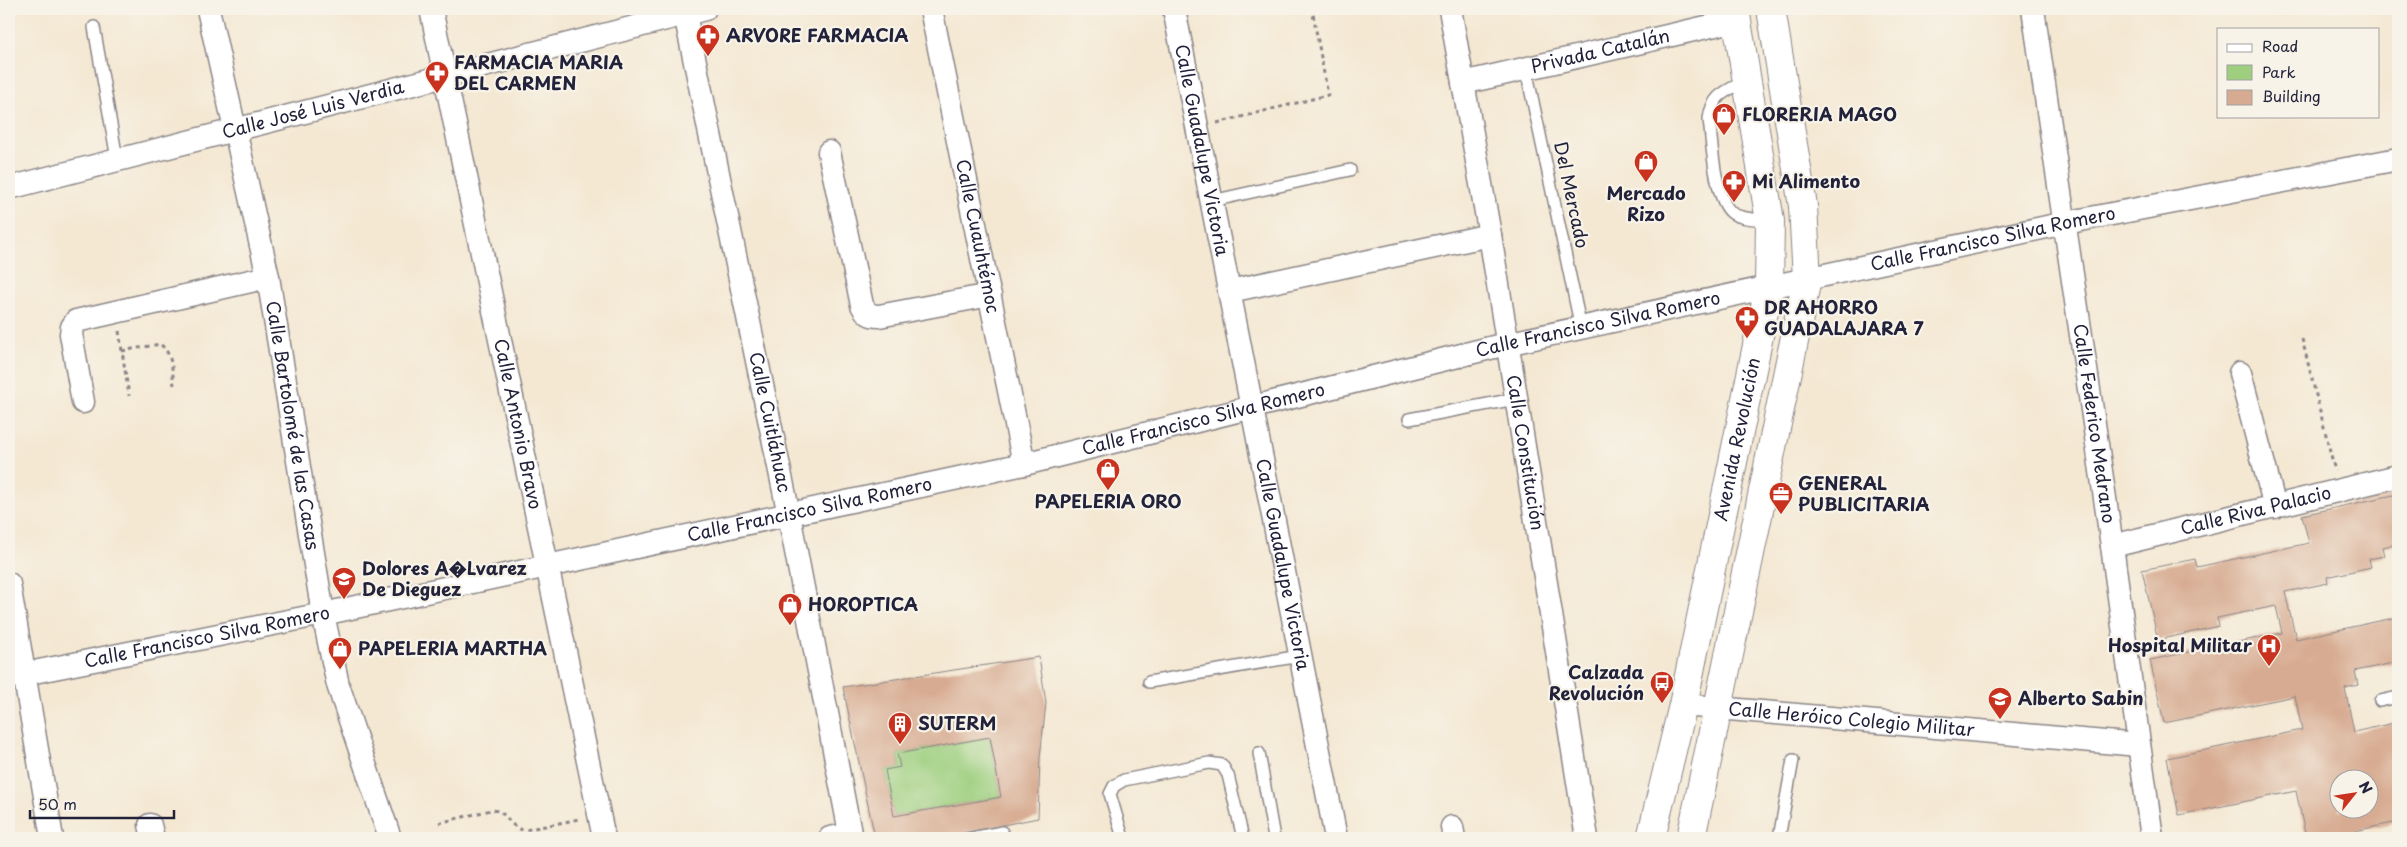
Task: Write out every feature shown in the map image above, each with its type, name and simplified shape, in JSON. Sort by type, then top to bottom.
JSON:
[{"type":"main road","name":"Avenida Revolución","points":[[1691,838],[1807,279],[1803,206],[1772,9]]},
{"type":"main road","name":"Avenida Revolución","points":[[1651,838],[1682,705],[1769,287],[1770,221],[1736,15]]},
{"type":"street","name":"Calle Bartolomé de las Casas","points":[[208,9],[268,277],[322,614],[338,686],[390,838]]},
{"type":"street","name":"Calle Antonio Bravo","points":[[431,9],[604,838]]},
{"type":"street","name":"Calle Cuauhtémoc","points":[[931,9],[1024,464]]},
{"type":"street","name":"Calle Guadalupe Victoria","points":[[1174,9],[1336,838]]},
{"type":"street","name":"Calle Constitución","points":[[1450,9],[1490,235],[1586,838]]},
{"type":"street","name":"Calle Federico Medrano","points":[[2033,9],[2112,546],[2152,838]]},
{"type":"street","name":"Calle José Luis Verdia","points":[[9,188],[691,10]]},
{"type":"street","name":"Calle Cuitláhuac","points":[[691,10],[789,515],[844,837]]},
{"type":"street","name":"Privada Catalán","points":[[1463,83],[1526,69],[1736,15]]},
{"type":"street","points":[[829,152],[862,305],[866,312],[872,316],[879,316],[990,295]]},
{"type":"street","name":"Calle Francisco Silva Romero","points":[[16,676],[322,614],[1024,464],[1506,344],[2065,223],[2398,159]]},
{"type":"street","points":[[1230,292],[1490,235]]},
{"type":"street","points":[[83,402],[72,327],[76,321],[82,318],[268,277]]},
{"type":"street","points":[[2240,374],[2275,507]]},
{"type":"street","name":"Calle Riva Palacio","points":[[2112,546],[2398,476]]},
{"type":"street","points":[[9,584],[16,676],[52,838]]},
{"type":"street","name":"Calle Heróico Colegio Militar","points":[[1682,705],[2139,745]]},
{"type":"lane","points":[[94,27],[117,160]]},
{"type":"lane","name":"Del Mercado","points":[[1526,69],[1581,328]]},
{"type":"lane","points":[[1747,80],[1722,94],[1711,107],[1709,119],[1720,193],[1725,206],[1733,214],[1770,221]]},
{"type":"lane","points":[[1212,201],[1350,170]]},
{"type":"lane","points":[[1410,419],[1515,399]]},
{"type":"lane","points":[[1149,682],[1300,656]]},
{"type":"lane","points":[[2380,701],[2398,697]]},
{"type":"lane","points":[[1259,753],[1274,838]]},
{"type":"lane","points":[[1779,838],[1794,760]]},
{"type":"lane","points":[[1123,838],[1110,794],[1114,786],[1124,780],[1209,764],[1222,765],[1228,775],[1242,838]]},
{"type":"lane","points":[[972,838],[1002,832]]},
{"type":"path","points":[[1198,127],[1328,95],[1313,14]]},
{"type":"path","points":[[115,311],[129,396]]},
{"type":"path","points":[[2302,339],[2339,491]]},
{"type":"path","points":[[122,351],[160,344],[167,349],[170,356],[174,385]]},
{"type":"path","points":[[439,823],[499,810],[505,814],[512,826],[525,830],[599,814]]},
{"type":"green space","points":[[990,737],[1001,797],[894,816],[885,770],[900,767],[897,754]]},
{"type":"building","points":[[2398,494],[2398,544],[2382,547],[2384,556],[2369,559],[2371,567],[2327,577],[2328,583],[2285,592],[2296,639],[2398,617],[2398,662],[2355,671],[2358,685],[2345,688],[2354,732],[2398,722],[2398,822],[2321,838],[2306,838],[2296,791],[2179,815],[2167,758],[2302,730],[2295,696],[2164,723],[2150,660],[2282,633],[2276,606],[2217,618],[2219,626],[2158,640],[2142,570],[2195,559],[2197,567],[2309,543],[2302,515]]},
{"type":"building","name":"SUTERM","points":[[1039,657],[1046,703],[1040,757],[1038,818],[937,838],[875,838],[843,687]],"holes":[[[990,737],[1001,797],[894,816],[885,770],[900,767],[897,754]]]},
{"type":"place","name":"ARVORE FARMACIA","points":[[708,57]]},
{"type":"place","name":"FARMACIA MARIA DEL CARMEN","points":[[437,94]]},
{"type":"place","name":"FLORERIA MAGO","points":[[1724,136]]},
{"type":"place","name":"Mercado Rizo","points":[[1646,183]]},
{"type":"place","name":"Mi Alimento","points":[[1734,203]]},
{"type":"place","name":"DR AHORRO GUADALAJARA 7","points":[[1747,339]]},
{"type":"place","name":"PAPELERIA ORO","points":[[1108,491]]},
{"type":"place","name":"GENERAL PUBLICITARIA","points":[[1781,515]]},
{"type":"place","name":"Dolores A�Lvarez De Dieguez","points":[[344,600]]},
{"type":"place","name":"HOROPTICA","points":[[790,626]]},
{"type":"place","name":"Hospital Militar","points":[[2269,667]]},
{"type":"place","name":"PAPELERIA MARTHA","points":[[340,670]]},
{"type":"place","name":"Calzada Revolución","points":[[1662,704]]},
{"type":"place","name":"Alberto Sabin","points":[[2000,720]]},
{"type":"place","name":"SUTERM","points":[[900,745]]}]
